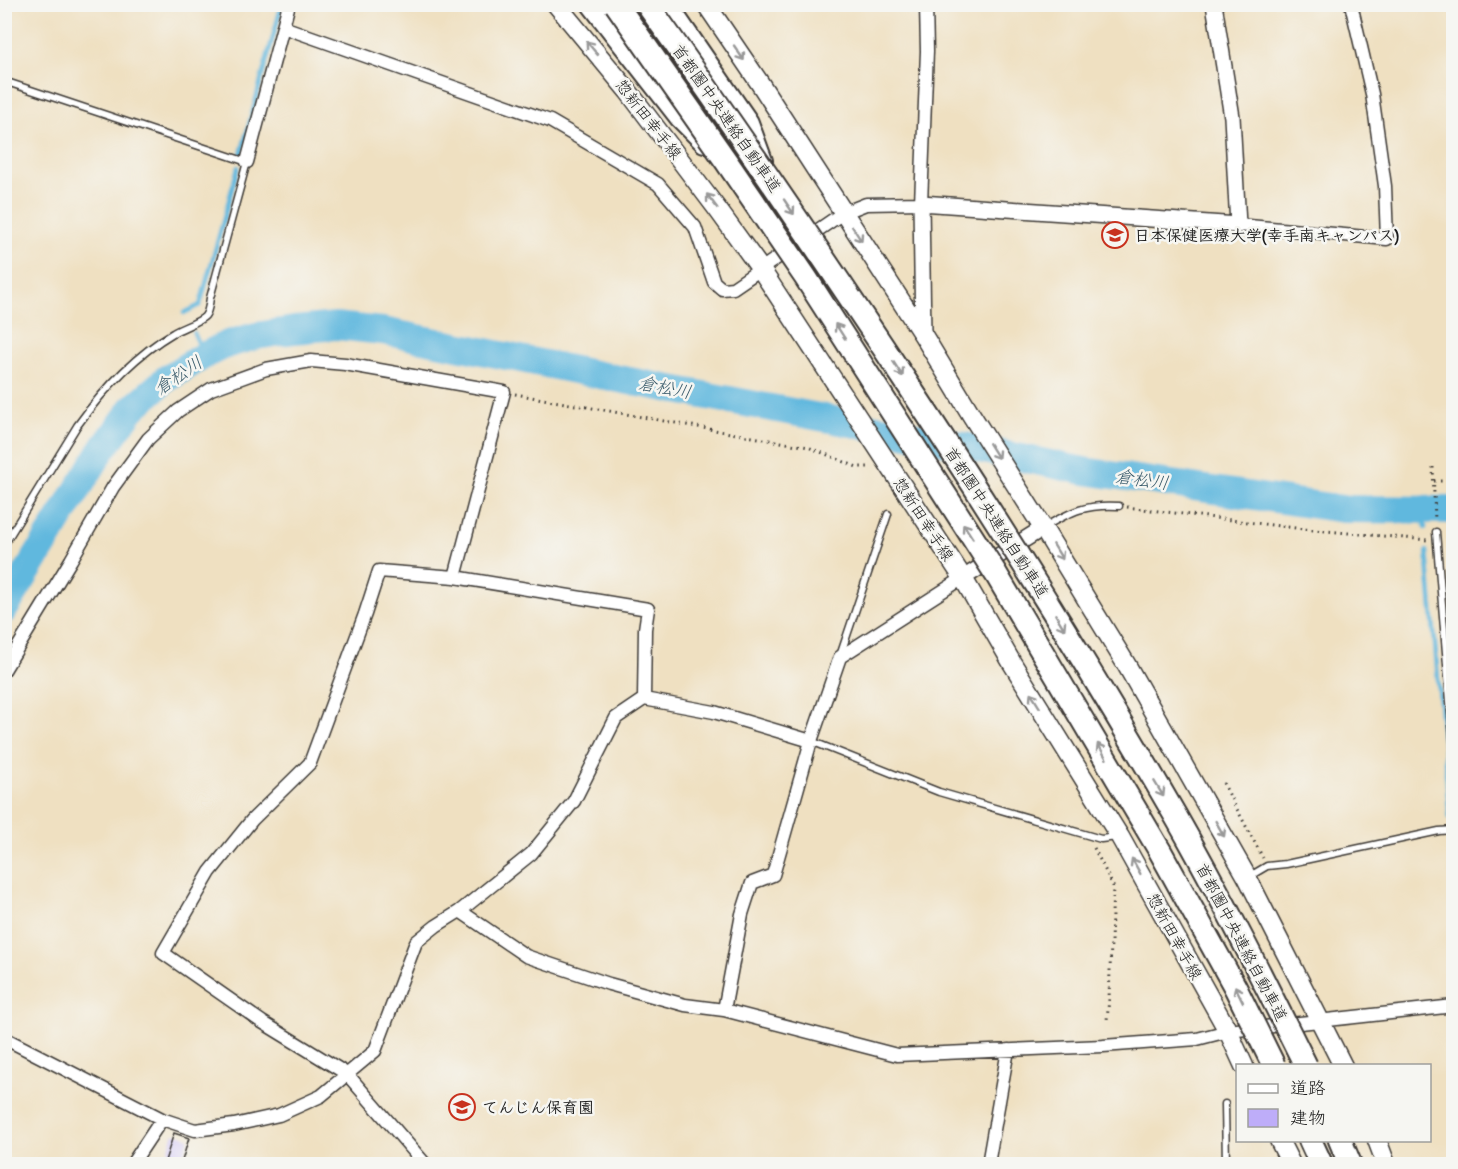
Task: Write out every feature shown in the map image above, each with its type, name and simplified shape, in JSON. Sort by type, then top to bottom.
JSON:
[{"type":"highway","points":[[593,4],[681,117],[726,161]]},
{"type":"highway","name":"首都圏中央連絡自動車道","points":[[615,4],[806,278],[1002,584],[1160,851],[1235,987],[1274,1064]]},
{"type":"highway","name":"首都圏中央連絡自動車道","points":[[647,4],[766,173],[962,467],[1050,605],[1176,817],[1262,977],[1306,1064]]},
{"type":"highway","points":[[665,4],[747,123],[766,173]]},
{"type":"highway","points":[[1311,1142],[1321,1164]]},
{"type":"highway","points":[[1341,1142],[1350,1164]]},
{"type":"main road","name":"惣新田幸手線","points":[[556,4],[628,91],[760,268],[963,578],[1012,663],[1120,837],[1228,1031],[1244,1064]]},
{"type":"main road","points":[[706,4],[923,335],[1126,664],[1247,877],[1342,1064]]},
{"type":"main road","points":[[1280,1142],[1291,1164]]},
{"type":"main road","points":[[1378,1142],[1386,1164]]},
{"type":"street","points":[[247,162],[289,4]]},
{"type":"street","points":[[923,335],[921,203],[927,51],[926,4]]},
{"type":"street","points":[[1214,4],[1232,117],[1238,225]]},
{"type":"street","points":[[283,27],[550,121],[658,184],[695,227],[714,282],[722,290],[733,288],[843,213],[866,204],[921,203],[1238,225],[1387,239],[1385,186],[1372,94],[1351,4]]},
{"type":"street","points":[[4,670],[113,487],[148,439],[178,411],[211,389],[266,369],[311,361],[345,364],[504,392],[456,577]]},
{"type":"street","points":[[724,1010],[742,914],[752,883],[773,875],[811,741],[840,657],[1043,528]]},
{"type":"street","points":[[425,1164],[347,1074],[262,1022],[163,953],[210,872],[252,820],[310,763],[379,571],[456,577],[648,609],[645,629],[644,699]]},
{"type":"street","points":[[4,1038],[162,1119],[195,1130],[234,1125],[279,1115],[321,1096],[375,1051],[416,942],[460,911],[531,855],[574,801],[616,718],[644,699],[714,712],[811,741]]},
{"type":"street","points":[[460,911],[526,956],[609,984],[685,1005],[724,1010],[897,1055],[1103,1046],[1197,1039],[1228,1031],[1454,1006]]},
{"type":"street","points":[[988,1164],[1008,1050]]},
{"type":"street","points":[[132,1164],[162,1119]]},
{"type":"lane","points":[[4,81],[247,162],[205,317],[172,334],[119,375],[77,426],[4,545]]},
{"type":"lane","points":[[1043,528],[1071,512],[1102,505],[1119,506]]},
{"type":"lane","points":[[840,657],[888,514]]},
{"type":"lane","points":[[1436,532],[1454,749]]},
{"type":"lane","points":[[811,741],[939,792],[1101,839],[1120,837]]},
{"type":"lane","points":[[1247,877],[1267,866],[1286,864],[1439,831],[1454,830]]},
{"type":"lane","points":[[1225,1104],[1226,1164]]},
{"type":"path","points":[[504,392],[808,447],[857,467],[871,468],[886,461]]},
{"type":"path","points":[[1434,466],[1436,532]]},
{"type":"path","points":[[1434,481],[1454,481]]},
{"type":"path","points":[[1119,506],[1303,529],[1436,541]]},
{"type":"path","points":[[1223,783],[1267,866]]},
{"type":"path","points":[[1094,837],[1094,849],[1113,886],[1107,1020]]},
{"type":"building","points":[[174,1133],[189,1138],[181,1164],[164,1164]]},
{"type":"waterway","points":[[241,154],[282,4]]},
{"type":"waterway","points":[[184,313],[200,305],[238,167]]},
{"type":"waterway","name":"倉松川","points":[[4,610],[100,453],[132,409],[166,379],[203,356],[228,344],[256,336],[336,326],[383,331],[888,430],[1084,471],[1343,509],[1454,510]]},
{"type":"waterway","points":[[194,333],[204,356]]},
{"type":"waterway","points":[[1424,510],[1425,528]]},
{"type":"waterway","points":[[1427,551],[1450,818]]},
{"type":"waterway","points":[[1453,843],[1454,851]]},
{"type":"place","name":"日本保健医療大学(幸手南キャンパス)","points":[[1115,235]]},
{"type":"place","name":"てんじん保育園","points":[[462,1107]]}]
